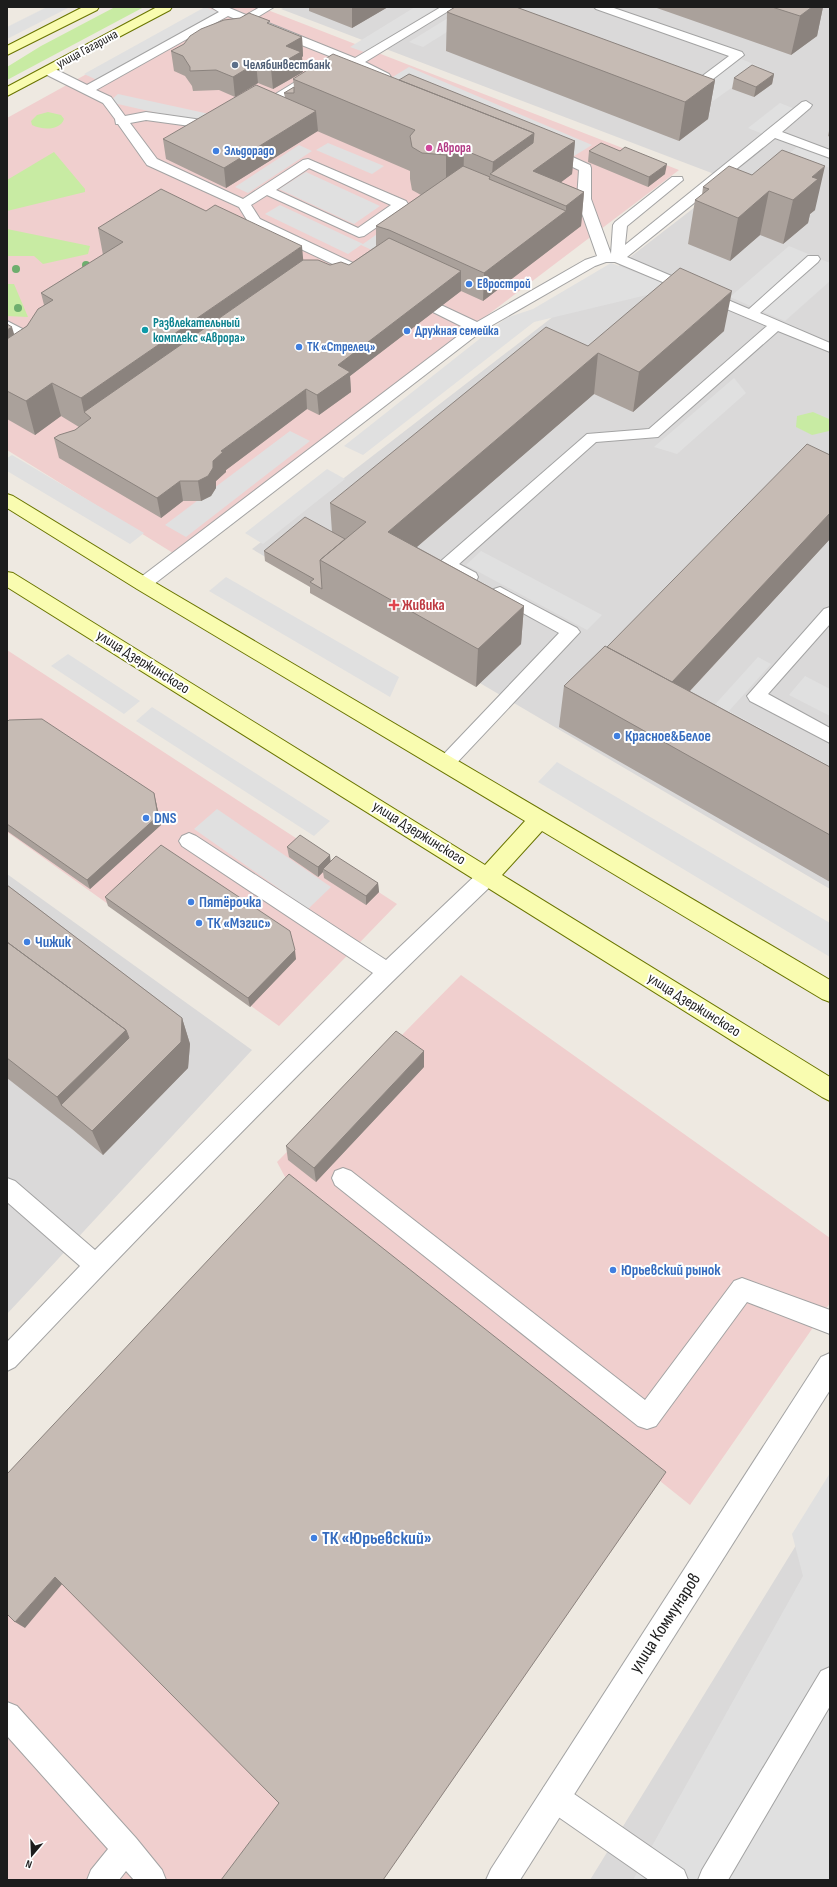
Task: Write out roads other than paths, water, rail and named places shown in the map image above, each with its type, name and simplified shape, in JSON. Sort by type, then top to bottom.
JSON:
[{"type":"main road","points":[[7,51],[93,7]]},
{"type":"main road","name":"улица Гагарина","points":[[7,92],[166,7]]},
{"type":"main road","points":[[7,500],[143,584],[830,992]]},
{"type":"main road","name":"улица Дзержинского","points":[[7,578],[830,1090]]},
{"type":"main road","points":[[488,876],[540,819]]},
{"type":"street","name":"улица Коммунаров","points":[[502,1880],[830,1366]]},
{"type":"lane","points":[[247,19],[268,7]]},
{"type":"lane","points":[[270,101],[310,77],[332,76],[449,7]]},
{"type":"lane","points":[[600,7],[738,55],[691,90],[677,85]]},
{"type":"lane","points":[[87,90],[222,9],[356,62],[394,81]]},
{"type":"lane","points":[[47,70],[107,100],[120,121],[152,162],[244,204],[255,222],[365,274]]},
{"type":"lane","points":[[143,584],[477,328],[590,263],[611,258],[773,133],[806,105]]},
{"type":"lane","points":[[120,121],[146,116],[205,124]]},
{"type":"lane","points":[[773,133],[830,154]]},
{"type":"lane","points":[[536,145],[585,168],[584,199],[611,258],[751,314],[830,348]]},
{"type":"lane","points":[[244,204],[308,163],[401,204],[358,233],[266,190]]},
{"type":"lane","points":[[611,258],[620,225],[677,180]]},
{"type":"lane","points":[[751,314],[813,259]]},
{"type":"lane","points":[[438,310],[477,328]]},
{"type":"lane","points":[[446,763],[571,632],[447,565],[592,437],[653,434],[777,326]]},
{"type":"lane","points":[[7,370],[29,356],[35,347],[31,339],[19,328]]},
{"type":"lane","points":[[830,613],[756,696],[830,736]]},
{"type":"lane","points":[[189,841],[386,972]]},
{"type":"lane","points":[[7,1359],[96,1265],[386,972],[488,876]]},
{"type":"lane","points":[[344,1178],[647,1417],[742,1289],[830,1322]]},
{"type":"lane","points":[[7,1188],[96,1265]]},
{"type":"lane","points":[[712,1880],[830,1680]]},
{"type":"lane","points":[[7,1716],[126,1848],[152,1880]]},
{"type":"lane","points":[[554,1797],[674,1880]]},
{"type":"lane","points":[[101,1880],[126,1848]]},
{"type":"place","name":"Челябинвестбанк","points":[[235,65]]},
{"type":"place","name":"Аврора","points":[[429,148]]},
{"type":"place","name":"Эльдорадо","points":[[216,151]]},
{"type":"place","name":"Еврострой","points":[[469,284]]},
{"type":"place","name":"Развлекательный комплекс «Аврора»","points":[[145,330]]},
{"type":"place","name":"Дружная семейка","points":[[407,331]]},
{"type":"place","name":"ТК «Стрелец»","points":[[299,347]]},
{"type":"place","name":"Живика","points":[[394,605]]},
{"type":"place","name":"Красное&Белое","points":[[617,736]]},
{"type":"place","name":"DNS","points":[[146,818]]},
{"type":"place","name":"Пятёрочка","points":[[191,902]]},
{"type":"place","name":"ТК «Мэгис»","points":[[199,923]]},
{"type":"place","name":"Чижик","points":[[27,942]]},
{"type":"place","name":"Юрьевский рынок","points":[[613,1270]]},
{"type":"place","name":"ТК «Юрьевский»","points":[[314,1538]]}]
